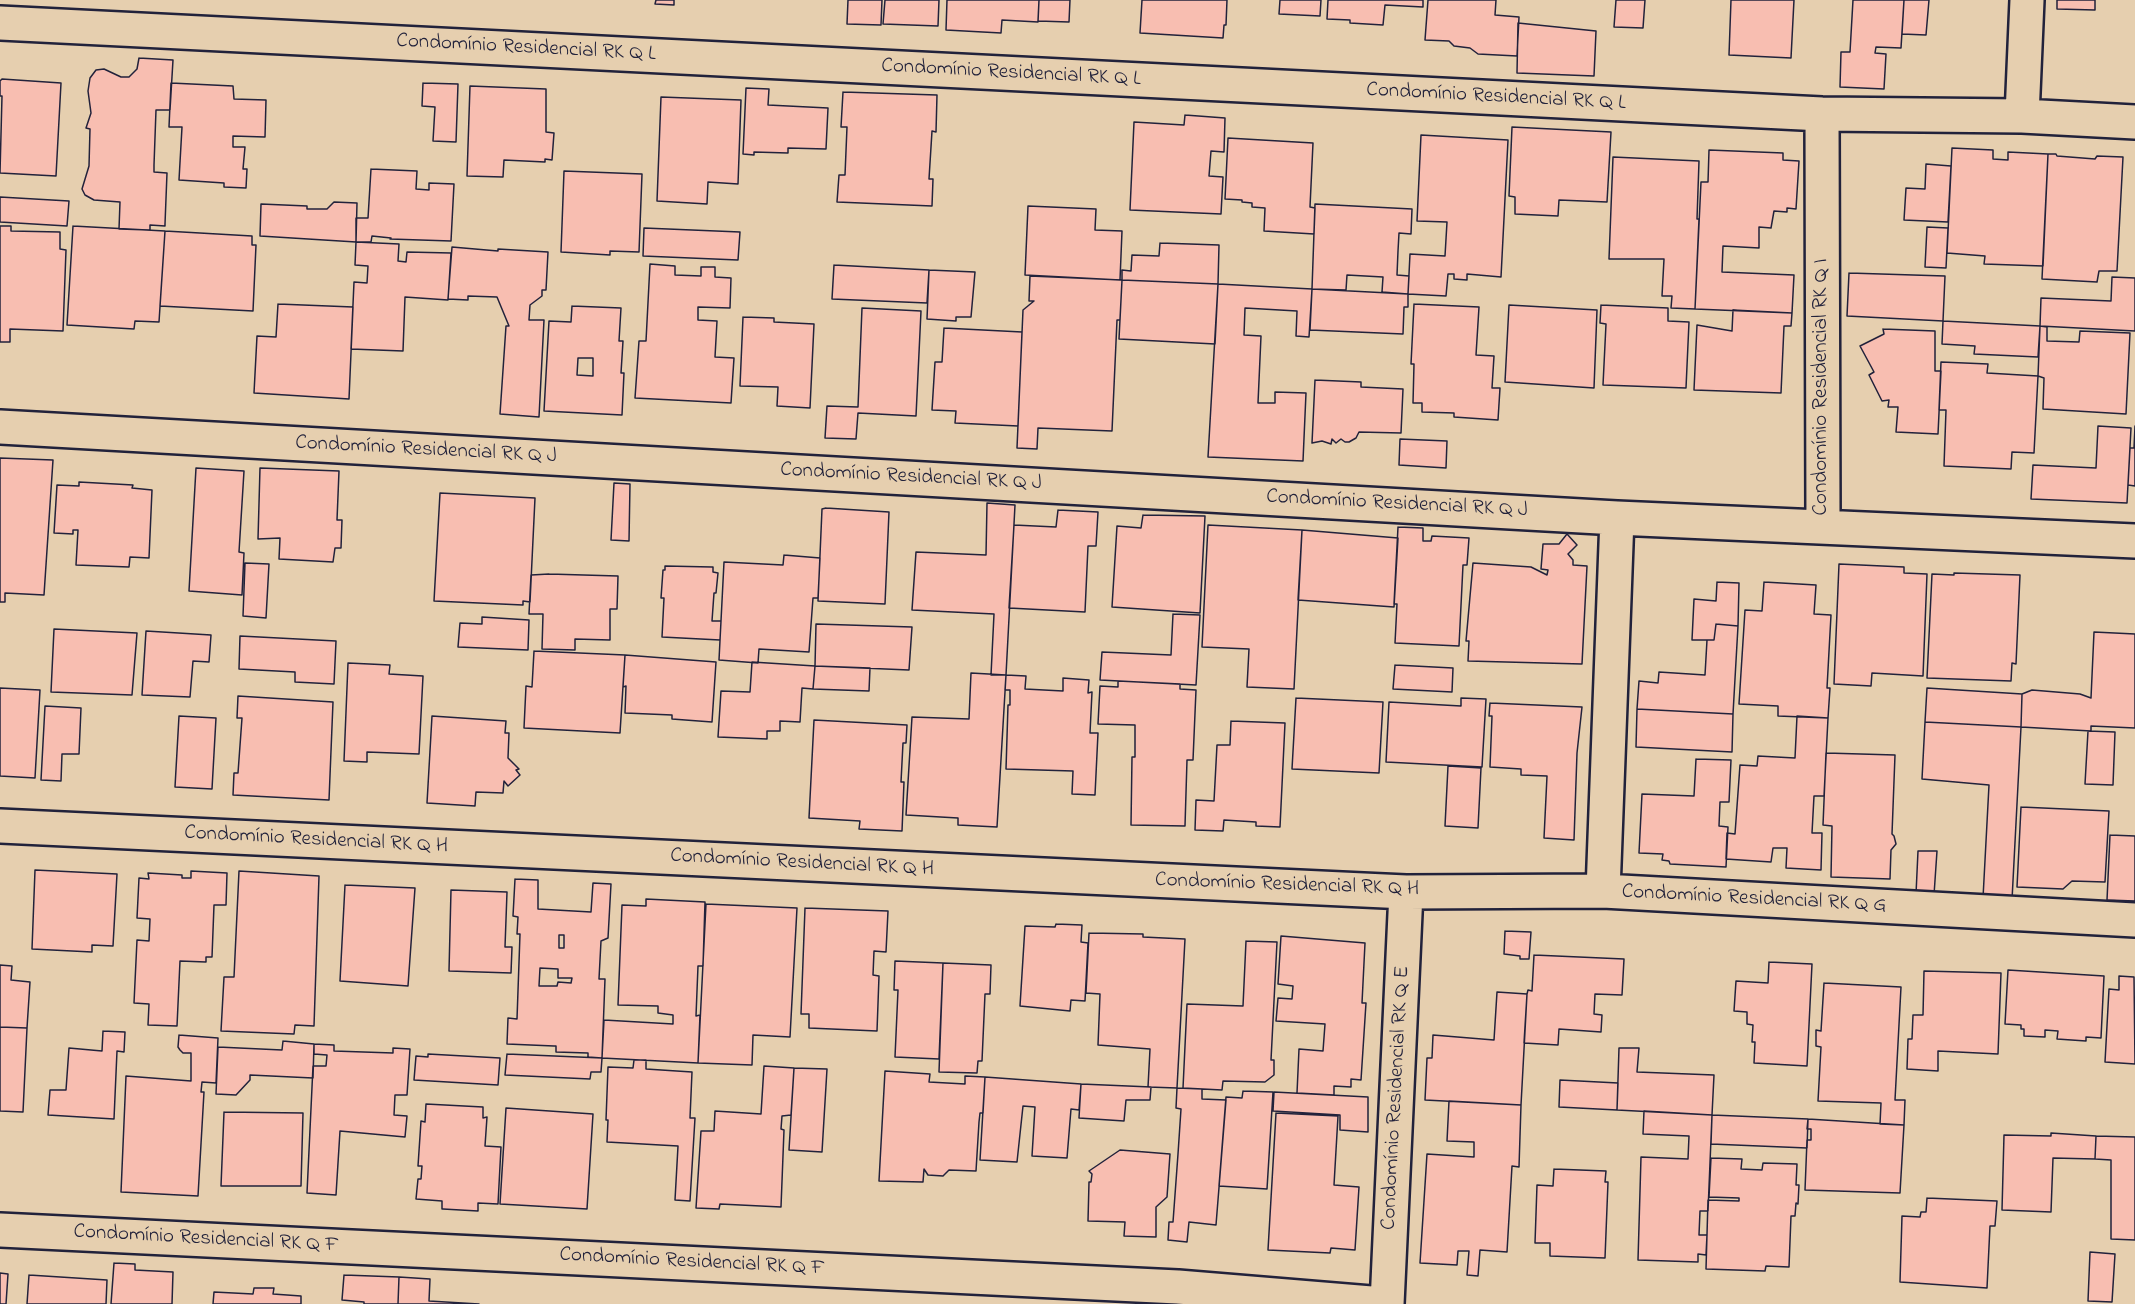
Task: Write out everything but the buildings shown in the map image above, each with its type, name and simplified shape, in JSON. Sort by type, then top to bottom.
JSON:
[{"type":"street","points":[[2022,116],[2027,0]]},
{"type":"street","name":"Condomínio Residencial RK Q L","points":[[0,23],[1822,114],[2022,116],[2135,122]]},
{"type":"street","name":"Condomínio Residencial RK Q I","points":[[1822,114],[1823,527],[2135,541]]},
{"type":"street","name":"Condomínio Residencial RK Q J","points":[[0,428],[1617,518],[1823,527]]},
{"type":"street","name":"Condomínio Residencial RK Q G","points":[[1617,518],[1603,891],[2135,920]]},
{"type":"street","name":"Condomínio Residencial RK Q H","points":[[0,826],[1406,892],[1603,891]]},
{"type":"street","name":"Condomínio Residencial RK Q E","points":[[1385,1304],[1406,892]]},
{"type":"street","name":"Condomínio Residencial RK Q F","points":[[0,1230],[1178,1296],[1385,1304]]}]
